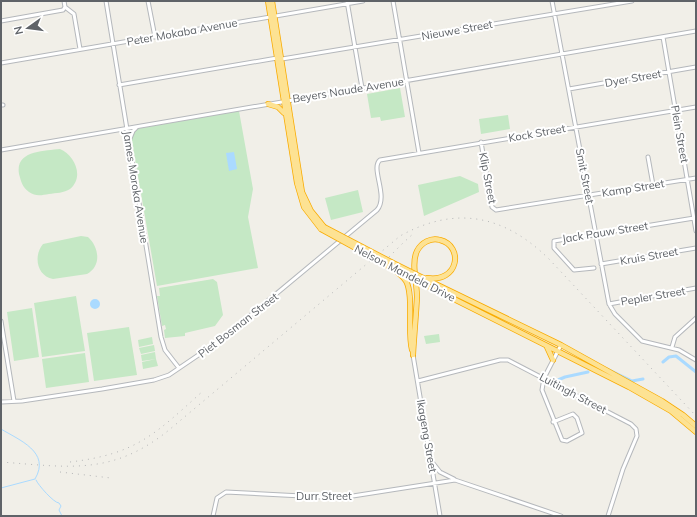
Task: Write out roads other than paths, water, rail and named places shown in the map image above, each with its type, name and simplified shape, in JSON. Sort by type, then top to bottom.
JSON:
[{"type":"highway","name":"Nelson Mandela Drive","points":[[268,1],[273,16]]},
{"type":"highway","name":"Nelson Mandela Drive","points":[[272,1],[285,101],[302,192],[311,211],[323,228]]},
{"type":"highway","name":"Nelson Mandela Drive","points":[[285,101],[285,114],[300,197],[309,215],[323,228],[412,275],[420,282],[483,312],[557,352],[659,403],[682,418],[696,432]]},
{"type":"highway","points":[[268,104],[278,107],[285,114]]},
{"type":"highway","points":[[413,355],[417,297],[416,254],[421,245],[432,240],[440,240],[448,244],[454,256],[454,265],[450,272],[437,279],[418,276]]},
{"type":"highway","points":[[392,265],[403,276],[408,286],[409,336],[413,355]]},
{"type":"highway","name":"Nelson Mandela Drive","points":[[412,275],[418,276],[560,345],[662,401],[684,415],[696,426]]},
{"type":"highway","points":[[547,346],[553,360]]},
{"type":"street","points":[[64,1],[65,6],[74,14],[80,49]]},
{"type":"street","name":"James Moroka Avenue","points":[[106,1],[161,337],[165,350],[179,368]]},
{"type":"street","points":[[148,1],[155,37]]},
{"type":"street","name":"Peter Mokaba Avenue","points":[[1,62],[155,37],[347,2],[363,1]]},
{"type":"street","points":[[393,1],[419,153]]},
{"type":"street","name":"Smit Street","points":[[552,1],[609,304]]},
{"type":"street","name":"Nieuwe Street","points":[[119,84],[399,40],[632,1]]},
{"type":"street","points":[[347,2],[362,88]]},
{"type":"street","points":[[1,21],[60,11],[65,6]]},
{"type":"street","name":"Beyers Naude Avenue","points":[[1,150],[696,31]]},
{"type":"street","name":"Plein Street","points":[[663,37],[696,231]]},
{"type":"street","name":"Dyer Street","points":[[569,89],[696,68]]},
{"type":"street","name":"Kock Street","points":[[378,161],[481,142],[696,107]]},
{"type":"street","points":[[128,142],[133,131],[141,126]]},
{"type":"street","name":"Klip Street","points":[[481,142],[492,207],[498,210]]},
{"type":"street","points":[[648,158],[653,185]]},
{"type":"street","name":"Piet Bosman Street","points":[[1,402],[154,380],[169,375],[222,339],[377,210],[382,200],[377,167],[378,161]]},
{"type":"street","name":"Kamp Street","points":[[498,210],[696,178]]},
{"type":"street","name":"Jack Pauw Street","points":[[594,268],[574,270],[554,248],[554,241],[694,218]]},
{"type":"street","name":"Kruis Street","points":[[601,264],[696,248]]},
{"type":"street","name":"Pepler Street","points":[[609,304],[696,288]]},
{"type":"street","points":[[609,304],[615,314],[642,341],[672,347],[696,360]]},
{"type":"street","points":[[672,347],[675,337],[696,318]]},
{"type":"street","points":[[1,320],[14,401]]},
{"type":"street","points":[[553,422],[570,414],[575,415],[582,433],[564,441],[560,438],[553,422],[542,390],[544,378],[560,345]]},
{"type":"street","name":"Ikageng Street","points":[[413,355],[432,460],[440,516]]},
{"type":"street","name":"Luitingh Street","points":[[418,381],[504,360],[513,362],[631,424],[636,429],[636,440],[624,469],[608,516]]},
{"type":"street","points":[[432,460],[440,472],[455,480],[561,516]]},
{"type":"street","name":"Durr Street","points":[[213,516],[215,501],[219,496],[226,492],[340,498],[455,480]]},
{"type":"water","points":[[234,152],[237,169],[229,171],[226,153]]},
{"type":"water","points":[[93,299],[97,299],[99,300],[99,308],[93,309],[90,306],[90,302]]},
{"type":"waterway","points":[[663,362],[669,357],[676,356],[696,372]]},
{"type":"waterway","points":[[607,369],[632,381],[643,379]]},
{"type":"waterway","points":[[558,380],[588,372]]},
{"type":"waterway","points":[[1,429],[31,448],[39,461],[39,470],[35,479],[1,488]]},
{"type":"waterway","points":[[36,480],[46,493],[59,503],[61,506],[59,510],[62,516]]},
{"type":"railway","points":[[1,462],[48,466],[89,465],[109,462],[148,445],[169,430],[400,236],[421,226],[441,220],[460,218],[479,219],[497,224],[515,232],[532,244],[549,259],[696,416]]},
{"type":"railway","points":[[389,257],[414,233]]},
{"type":"railway","points":[[70,462],[112,454],[144,440],[203,391]]},
{"type":"railway","points":[[60,472],[111,478]]}]
